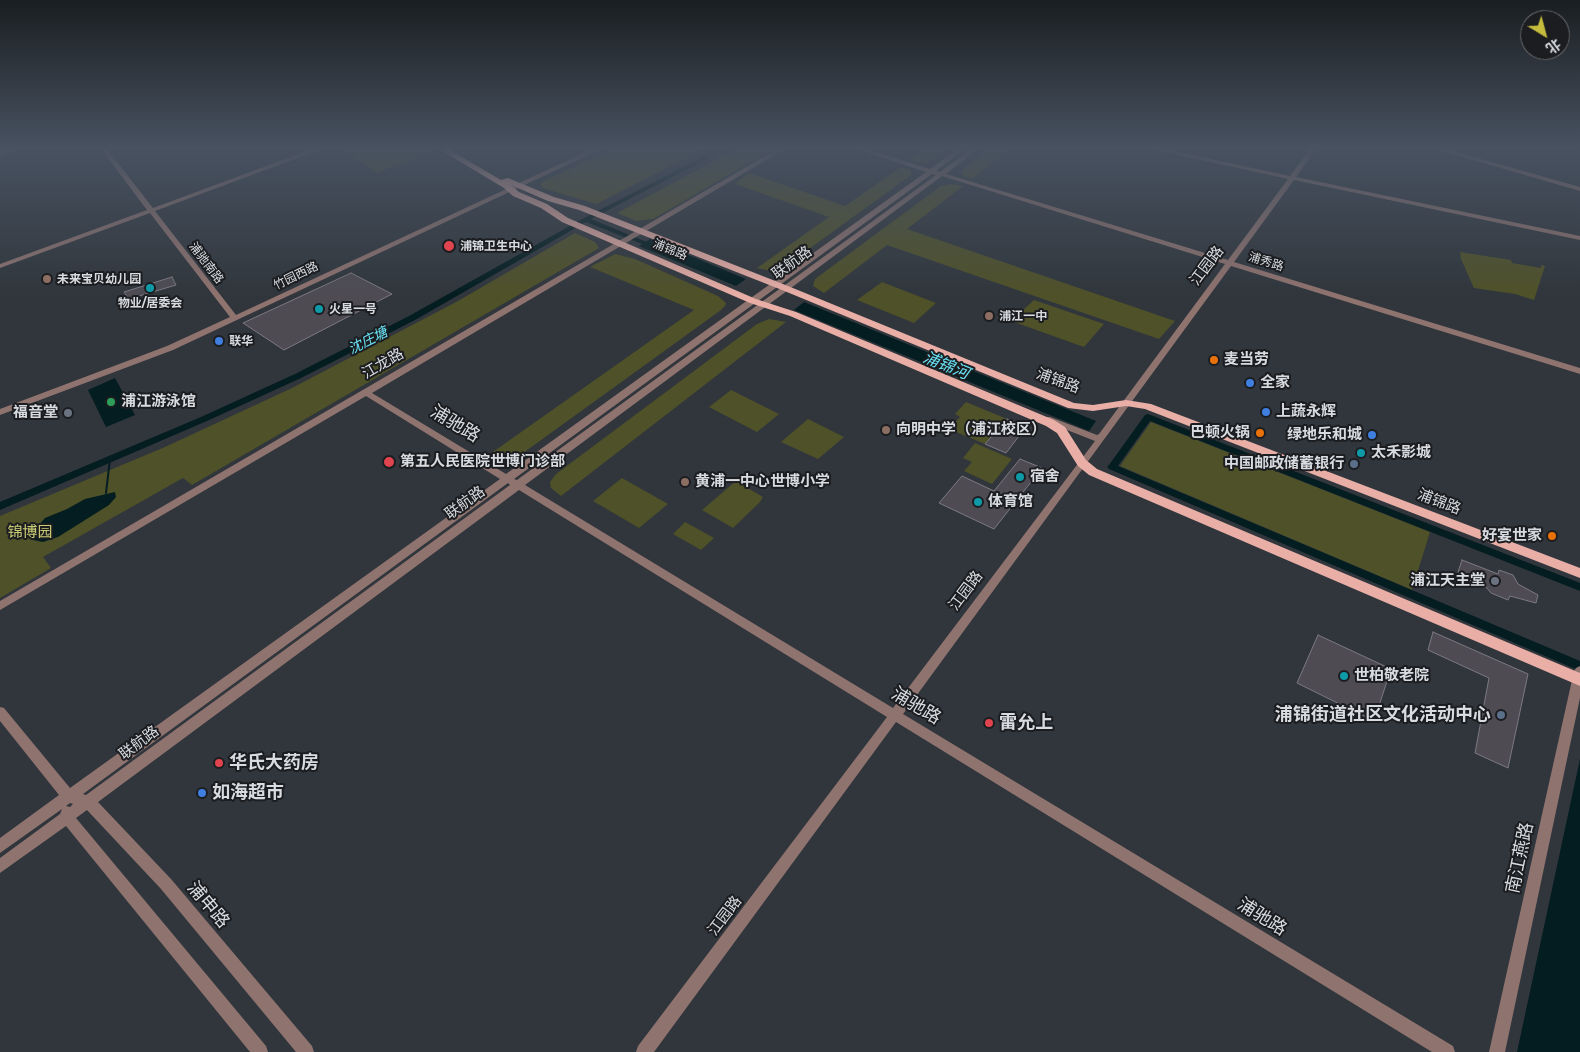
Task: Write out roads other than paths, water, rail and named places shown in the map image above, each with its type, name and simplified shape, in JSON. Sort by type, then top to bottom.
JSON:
[{"type":"main road","name":"浦锦路","points":[[526,198],[544,206],[565,220],[618,244],[793,314],[1036,416],[1062,430],[1082,463],[1094,472],[1580,676]]},
{"type":"main road","name":"浦锦路","points":[[549,198],[587,210],[1072,406],[1092,408],[1126,403],[1147,406],[1580,573]]},
{"type":"street","name":"浦驰南路","points":[[143,198],[235,319]]},
{"type":"street","points":[[0,266],[184,198]]},
{"type":"street","name":"竹园西路","points":[[0,412],[170,348],[493,198]]},
{"type":"street","name":"江龙路","points":[[0,606],[698,198]]},
{"type":"street","name":"联航路","points":[[0,866],[518,484],[897,198]]},
{"type":"street","name":"联航路","points":[[778,288],[906,198]]},
{"type":"street","name":"浦秀路","points":[[1018,198],[1580,371]]},
{"type":"street","name":"江园路","points":[[644,1052],[1102,437],[1277,198]]},
{"type":"street","points":[[1388,198],[1580,238]]},
{"type":"street","name":"联航路","points":[[0,846],[508,478],[761,301]]},
{"type":"street","name":"浦驰路","points":[[365,392],[1447,1052]]},
{"type":"street","name":"浦锦路","points":[[1036,416],[1096,438],[1102,437]]},
{"type":"street","name":"南江燕路","points":[[1497,1052],[1580,676]]},
{"type":"street","points":[[0,712],[69,797],[88,801]]},
{"type":"street","points":[[69,797],[67,817],[260,1052]]},
{"type":"street","name":"浦申路","points":[[88,801],[166,884],[306,1052]]},
{"type":"water","points":[[650,239],[746,279],[736,286],[639,246]]},
{"type":"water","points":[[804,302],[1096,421],[1089,431],[794,310]]},
{"type":"water","name":"浦江游泳馆","points":[[115,378],[135,415],[106,427],[88,390]]},
{"type":"water","points":[[115,492],[116,497],[109,505],[58,537],[43,542],[33,540],[30,535],[45,518],[85,499]]},
{"type":"water","points":[[1580,759],[1580,1052],[1517,1052]]},
{"type":"waterway","name":"沈庄塘","points":[[586,219],[627,198]]},
{"type":"waterway","name":"沈庄塘","points":[[0,506],[204,419],[298,376],[412,318],[586,219]]},
{"type":"waterway","name":"浦锦河","points":[[586,219],[657,248]]},
{"type":"waterway","points":[[1580,587],[1148,417],[1112,467],[1580,666]]},
{"type":"waterway","points":[[106,493],[110,459]]},
{"type":"place","name":"浦锦卫生中心","points":[[449,246]]},
{"type":"place","name":"未来宝贝幼儿园","points":[[47,279]]},
{"type":"place","name":"物业/居委会","points":[[150,288]]},
{"type":"place","name":"火星一号","points":[[319,309]]},
{"type":"place","name":"浦江一中","points":[[989,316]]},
{"type":"place","name":"联华","points":[[219,341]]},
{"type":"place","name":"麦当劳","points":[[1214,360]]},
{"type":"place","name":"全家","points":[[1250,383]]},
{"type":"place","name":"浦江游泳馆","points":[[111,402]]},
{"type":"place","name":"上蔬永辉","points":[[1266,412]]},
{"type":"place","name":"福音堂","points":[[68,413]]},
{"type":"place","name":"向明中学（浦江校区）","points":[[886,430]]},
{"type":"place","name":"巴顿火锅","points":[[1260,433]]},
{"type":"place","name":"绿地乐和城","points":[[1372,435]]},
{"type":"place","name":"太禾影城","points":[[1361,453]]},
{"type":"place","name":"第五人民医院世博门诊部","points":[[389,462]]},
{"type":"place","name":"中国邮政储蓄银行","points":[[1354,464]]},
{"type":"place","name":"宿舍","points":[[1020,477]]},
{"type":"place","name":"黄浦一中心世博小学","points":[[685,482]]},
{"type":"place","name":"体育馆","points":[[978,502]]},
{"type":"place","name":"好宴世家","points":[[1552,536]]},
{"type":"place","name":"浦江天主堂","points":[[1495,581]]},
{"type":"place","name":"世柏敬老院","points":[[1344,676]]},
{"type":"place","name":"浦锦街道社区文化活动中心","points":[[1501,715]]},
{"type":"place","name":"雷允上","points":[[989,723]]},
{"type":"place","name":"华氏大药房","points":[[219,763]]},
{"type":"place","name":"如海超市","points":[[202,793]]},
{"type":"park label","name":"锦博园","points":[[30,533]]}]
